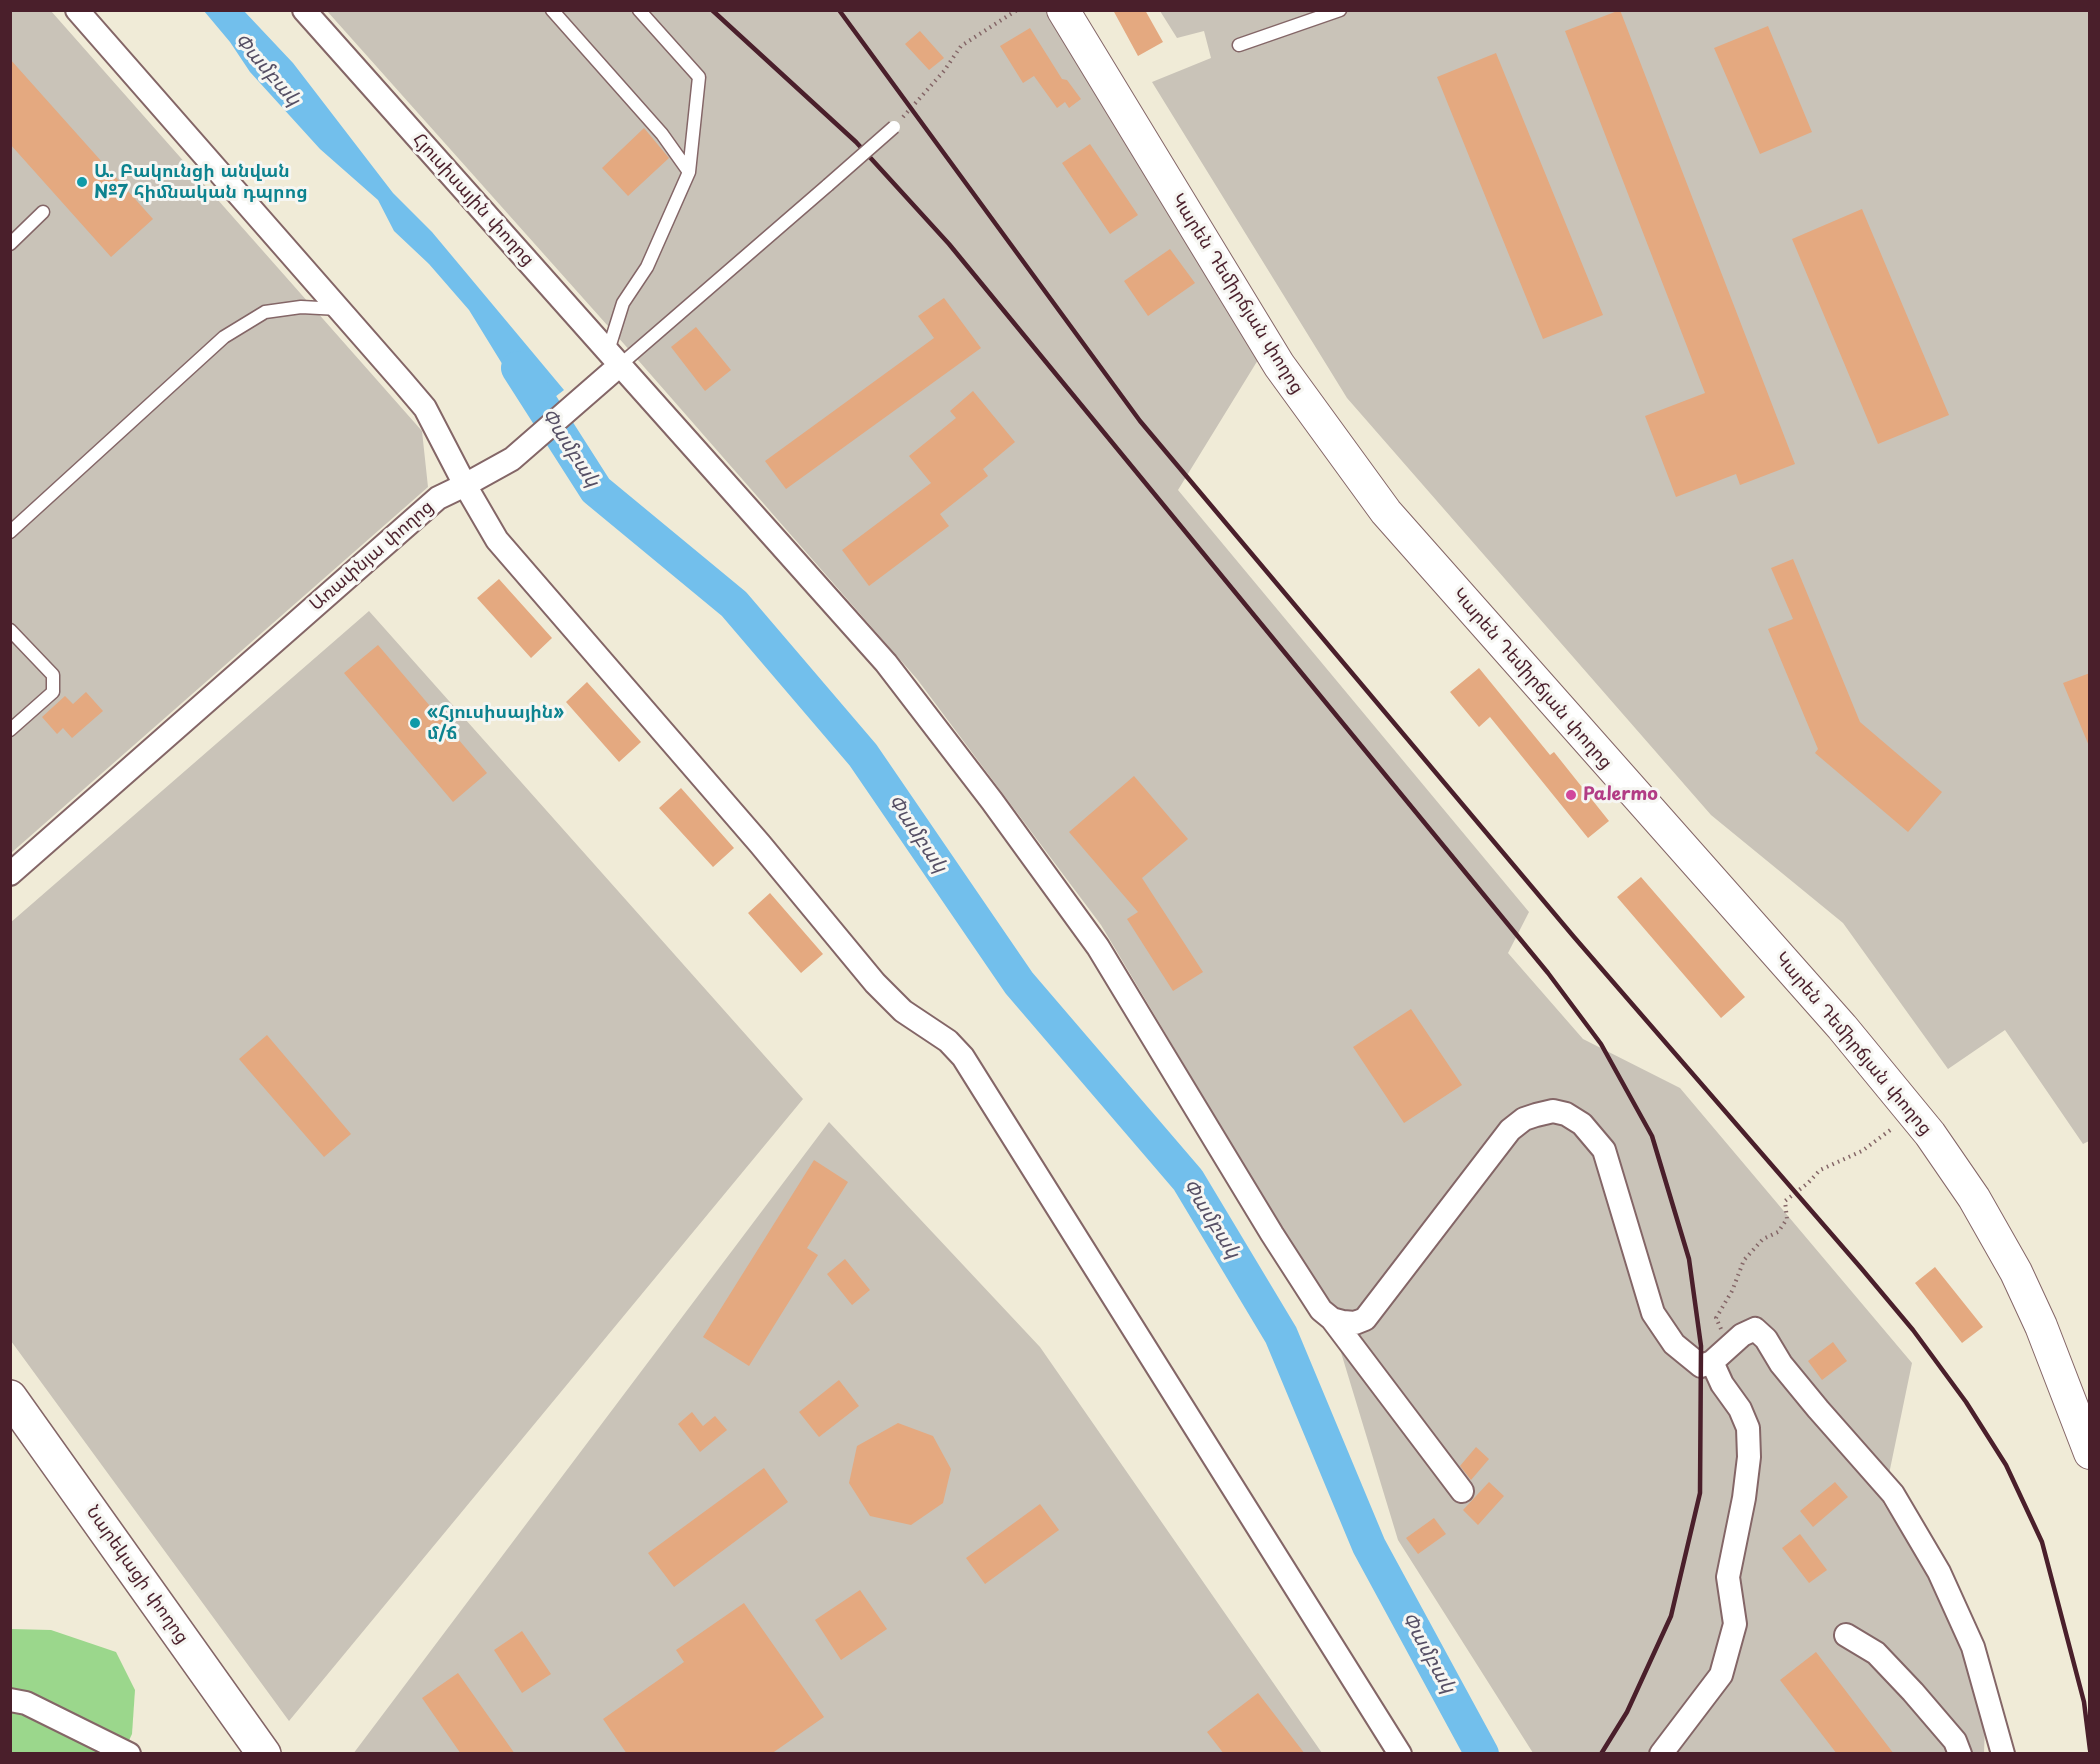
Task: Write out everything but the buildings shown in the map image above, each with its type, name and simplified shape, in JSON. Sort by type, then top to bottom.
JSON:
[{"type":"highway","name":"Նարեկացի փողոց","points":[[10,1397],[264,1754]]},
{"type":"main road","name":"Կարեն Դեմիրճյան փողոց","points":[[1063,10],[1279,365],[1386,512],[1842,1027],[1913,1114],[1974,1198],[2016,1272],[2041,1326],[2090,1453]]},
{"type":"street","points":[[76,10],[425,408],[497,540],[760,844],[875,983],[903,1011],[948,1041],[963,1057],[1400,1754]]},
{"type":"street","name":"Հյուսիսային փողոց","points":[[304,10],[886,663],[992,801],[1098,947],[1289,1262],[1321,1310],[1332,1319],[1462,1491]]},
{"type":"street","name":"Առափնյա փողոց","points":[[10,874],[438,498],[512,459],[596,387],[614,358]]},
{"type":"street","points":[[1332,1319],[1355,1323],[1374,1311],[1510,1130],[1524,1119],[1553,1111],[1566,1114],[1582,1124],[1604,1150],[1653,1313],[1674,1344],[1701,1366],[1712,1362],[1742,1335],[1755,1329],[1766,1339],[1781,1364],[1818,1409],[1893,1494],[1939,1572],[1973,1647],[2003,1754]]},
{"type":"street","points":[[1661,1754],[1720,1675],[1735,1624],[1728,1577],[1744,1498],[1749,1457],[1748,1428],[1740,1409],[1722,1384],[1712,1362]]},
{"type":"street","points":[[1846,1635],[1876,1653],[1955,1741],[1960,1754]]},
{"type":"street","points":[[10,1700],[26,1703],[129,1754]]},
{"type":"lane","points":[[552,10],[662,134],[689,172]]},
{"type":"lane","points":[[614,358],[623,303],[647,267],[689,172],[699,77],[639,10]]},
{"type":"lane","points":[[1239,45],[1341,10]]},
{"type":"lane","points":[[614,358],[828,185],[894,127]]},
{"type":"lane","points":[[10,244],[43,212]]},
{"type":"lane","points":[[10,532],[224,337],[265,312],[301,306],[340,310]]},
{"type":"lane","points":[[10,630],[53,675],[53,692],[10,730]]},
{"type":"path","points":[[894,127],[944,71],[960,46],[1017,10]]},
{"type":"path","points":[[1730,1346],[1716,1318],[1732,1291],[1744,1260],[1764,1239],[1778,1232],[1787,1219],[1785,1201],[1820,1170],[1862,1151],[1913,1114]]},
{"type":"shaded area","points":[[10,11],[51,11],[422,431],[428,487],[11,853]]},
{"type":"shaded area","points":[[327,11],[1053,11],[1261,355],[1178,490],[1529,912],[1508,953],[1583,1039],[1680,1088],[1912,1363],[1883,1503],[1928,1574],[1962,1642],[1985,1726],[1984,1753],[1533,1753],[1398,1540],[1326,1303],[1101,925],[917,679],[624,344]]},
{"type":"shaded area","points":[[1160,11],[2089,11],[2089,1141],[2083,1144],[2005,1030],[1948,1069],[1843,923],[1711,815],[1347,398],[1152,82],[1211,58],[1204,31],[1177,38]]},
{"type":"shaded area","points":[[369,611],[803,1099],[289,1721],[11,1341],[10,923]]},
{"type":"shaded area","points":[[829,1122],[1040,1347],[1322,1753],[353,1754]]},
{"type":"green space","points":[[11,1629],[51,1630],[116,1652],[135,1690],[132,1734],[123,1753],[11,1754]]},
{"type":"water","points":[[204,11],[244,11],[293,63],[393,193],[432,232],[564,390],[533,414],[469,310],[429,264],[394,231],[378,200],[320,149],[250,72],[230,42]]},
{"type":"waterway","name":"Փամբակ","points":[[518,368],[596,490],[734,604],[863,755],[1019,983],[1188,1180],[1281,1335],[1369,1546],[1482,1754]]},
{"type":"railway","points":[[712,10],[856,142],[949,244],[1548,973],[1601,1044],[1652,1136],[1689,1259],[1701,1346],[1700,1493],[1671,1616],[1627,1712],[1601,1754]]},
{"type":"railway","points":[[839,10],[1140,421],[1574,937],[1861,1268],[1913,1330],[1966,1402],[2006,1465],[2042,1542],[2084,1702],[2090,1750]]},
{"type":"place","name":"Ա. Բակունցի անվան №7 հիմնական դպրոց","points":[[82,182]]},
{"type":"place","name":"«Հյուսիսային» մ/ճ","points":[[415,723]]},
{"type":"place","name":"Palermo","points":[[1571,795]]}]
